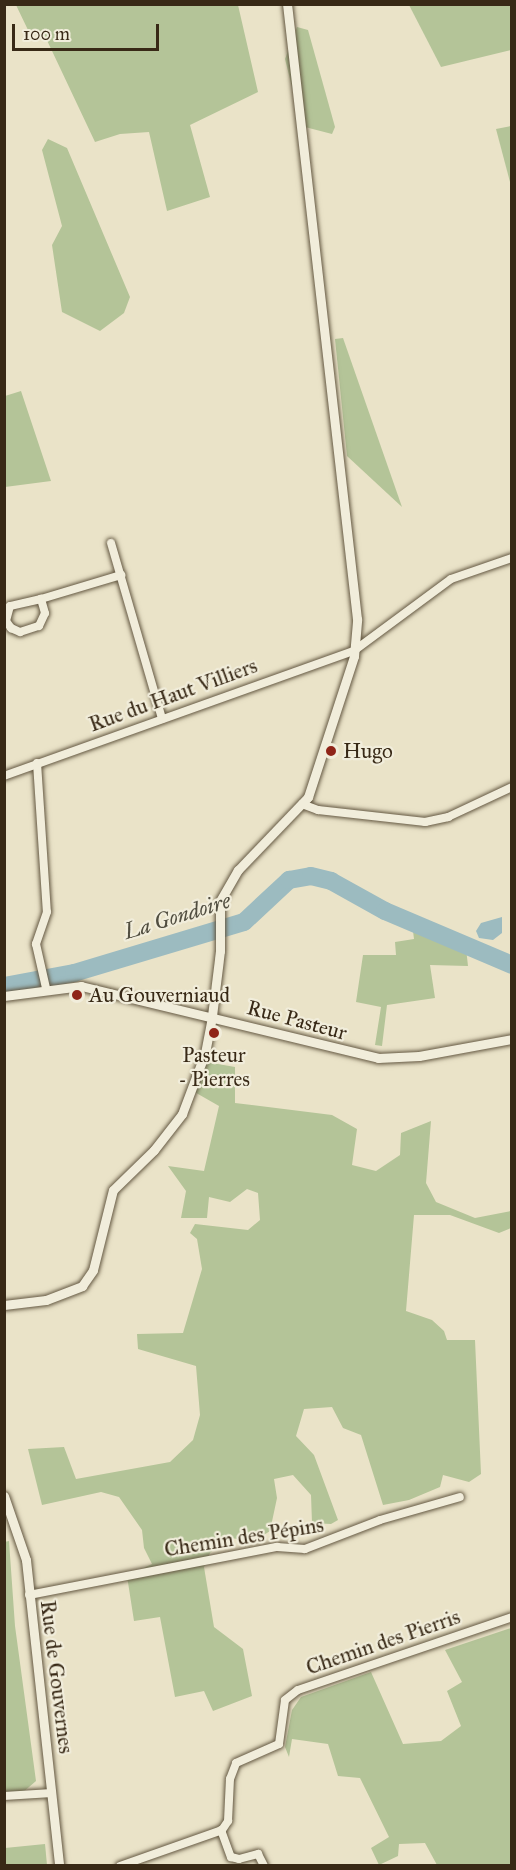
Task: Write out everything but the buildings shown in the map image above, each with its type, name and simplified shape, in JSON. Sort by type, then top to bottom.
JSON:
[{"type":"street","points":[[4,1305],[46,1300],[82,1286],[93,1270],[113,1190],[154,1150],[182,1114],[205,1053],[212,1016],[220,933],[220,901],[231,880],[302,804],[355,650],[356,607],[287,4]]},
{"type":"street","points":[[111,543],[162,719]]},
{"type":"street","name":"Rue du Haut Villiers","points":[[4,776],[355,650],[450,579],[512,558]]},
{"type":"street","points":[[41,599],[45,613],[39,626],[20,632],[11,628],[6,621],[10,606],[121,575]]},
{"type":"street","points":[[37,763],[47,912],[36,943],[44,981]]},
{"type":"street","points":[[302,804],[318,810],[425,822],[448,817],[512,787]]},
{"type":"street","name":"Rue Pasteur","points":[[4,996],[44,981],[81,986],[378,1058],[419,1056],[512,1039]]},
{"type":"street","name":"Rue de Gouvernes","points":[[4,1496],[27,1560],[59,1866]]},
{"type":"street","name":"Chemin des Pépins","points":[[29,1595],[277,1546],[305,1549],[380,1520],[460,1497]]},
{"type":"street","name":"Chemin des Pierris","points":[[221,1830],[228,1821],[230,1779],[236,1764],[279,1744],[285,1700],[322,1681],[512,1617]]},
{"type":"street","points":[[4,1796],[52,1793]]},
{"type":"street","points":[[120,1866],[221,1830],[231,1857],[239,1859],[258,1854],[264,1866]]},
{"type":"green space","points":[[16,5],[238,5],[258,92],[190,125],[210,197],[167,211],[149,132],[120,134],[95,142],[44,34],[28,30]]},
{"type":"green space","points":[[409,5],[511,5],[511,50],[441,67]]},
{"type":"green space","points":[[297,27],[308,30],[335,127],[332,134],[305,127],[297,107],[285,59]]},
{"type":"green space","points":[[511,126],[512,181],[510,182],[496,129]]},
{"type":"green space","points":[[48,139],[67,148],[130,297],[124,313],[100,331],[62,312],[52,245],[62,226],[42,150]]},
{"type":"green space","points":[[343,338],[402,507],[347,456],[335,339]]},
{"type":"green space","points":[[21,391],[51,481],[5,487],[5,396]]},
{"type":"green space","points":[[412,923],[466,948],[468,966],[430,965],[435,998],[387,1005],[382,1046],[375,1045],[381,1007],[356,1002],[363,955],[396,955],[395,942],[414,939]]},
{"type":"green space","points":[[201,1061],[235,1067],[235,1103],[332,1115],[357,1129],[352,1165],[376,1171],[400,1155],[401,1133],[431,1121],[426,1183],[436,1202],[475,1218],[511,1211],[511,1228],[499,1233],[450,1215],[414,1215],[406,1311],[432,1320],[444,1331],[447,1340],[475,1340],[481,1474],[469,1482],[443,1475],[440,1487],[409,1500],[383,1505],[361,1435],[343,1428],[332,1407],[304,1409],[296,1436],[314,1455],[338,1520],[331,1524],[312,1523],[311,1495],[293,1475],[274,1479],[277,1498],[270,1531],[253,1542],[226,1537],[210,1553],[204,1567],[214,1627],[243,1649],[252,1696],[213,1711],[204,1691],[175,1697],[160,1617],[134,1621],[127,1576],[152,1564],[144,1548],[142,1530],[119,1497],[101,1492],[42,1505],[28,1449],[64,1447],[76,1479],[170,1462],[193,1440],[200,1415],[196,1366],[138,1349],[137,1334],[183,1333],[202,1269],[197,1239],[190,1233],[195,1224],[248,1230],[260,1220],[258,1193],[247,1189],[230,1202],[209,1197],[207,1218],[181,1218],[186,1191],[168,1166],[204,1171],[219,1106],[191,1090]]},
{"type":"green space","points":[[9,1541],[15,1626],[36,1781],[22,1793],[5,1792],[4,1542]]},
{"type":"green space","points":[[511,1628],[511,1865],[437,1865],[425,1843],[399,1844],[398,1856],[379,1865],[371,1848],[389,1837],[360,1778],[338,1776],[328,1744],[292,1739],[289,1757],[285,1747],[292,1710],[301,1697],[371,1672],[403,1744],[441,1741],[461,1726],[447,1691],[462,1682],[445,1650]]},
{"type":"green space","points":[[45,1844],[47,1865],[5,1865],[5,1848]]},
{"type":"water","points":[[502,917],[502,933],[493,940],[479,938],[476,931],[481,923]]},
{"type":"waterway","name":"La Gondoire","points":[[4,986],[74,973],[244,922],[289,880],[311,876],[331,881],[385,911],[512,965]]},
{"type":"place","name":"Hugo","points":[[331,751]]},
{"type":"place","name":"Au Gouverniaud","points":[[77,995]]},
{"type":"place","name":"Pasteur - Pierres","points":[[214,1033]]}]
